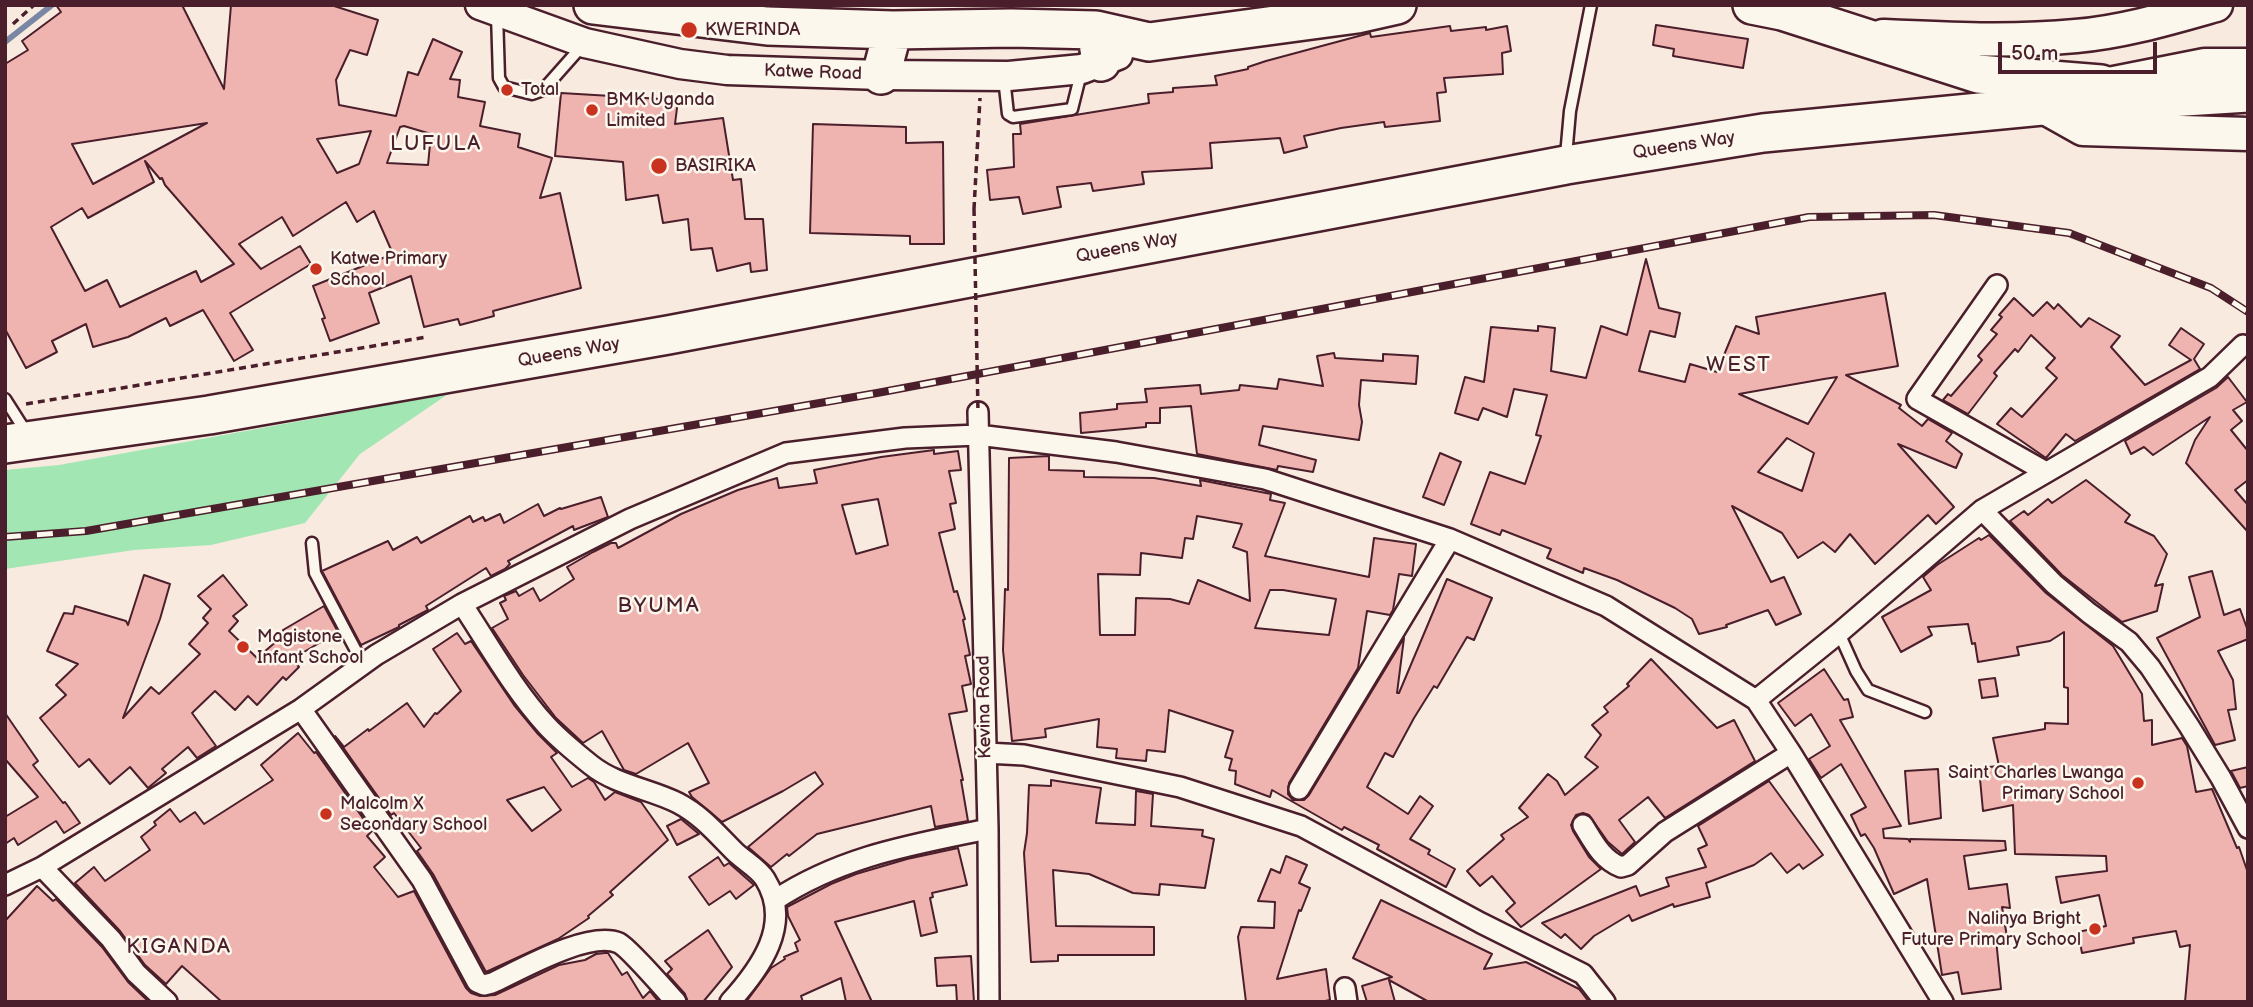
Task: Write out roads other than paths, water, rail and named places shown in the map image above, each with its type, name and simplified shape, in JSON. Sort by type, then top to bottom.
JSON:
[{"type":"highway","name":"Katwe Road","points":[[593,5],[767,26],[893,30],[972,17],[1093,54],[1149,42],[1357,14],[1397,5]]},
{"type":"highway","points":[[1752,5],[1782,11],[1978,74],[2237,93]]},
{"type":"highway","points":[[881,75],[893,30]]},
{"type":"highway","name":"Queens Way","points":[[19,443],[209,415],[668,335],[1566,165],[1763,133],[2042,106],[2237,93]]},
{"type":"main road","points":[[1854,34],[1998,40],[2078,36],[2146,24],[2217,5]]},
{"type":"main road","points":[[2109,84],[2205,65],[2248,65]]},
{"type":"main road","points":[[2042,106],[2083,128],[2248,134]]},
{"type":"street","name":"Katwe Road","points":[[489,9],[585,43],[680,64],[727,70],[992,76],[1093,54]]},
{"type":"street","points":[[1997,285],[1917,399],[2046,472]]},
{"type":"street","points":[[1756,700],[1839,633],[1982,510],[2210,377],[2243,345]]},
{"type":"street","name":"Kevina Road","points":[[978,412],[988,829],[989,1002]]},
{"type":"street","points":[[5,885],[42,867],[301,709],[363,664],[462,604],[630,519],[786,453],[905,438],[978,435],[1116,452],[1265,479],[1450,539],[1606,606],[1756,700],[1943,1002]]},
{"type":"street","points":[[1982,510],[2054,584],[2129,642],[2150,667],[2221,778],[2248,828]]},
{"type":"street","points":[[1299,789],[1450,539]]},
{"type":"street","points":[[462,604],[547,727],[594,768],[614,779],[680,804],[706,821],[746,863],[764,877],[775,900],[775,929],[767,954],[730,1002]]},
{"type":"street","points":[[301,709],[422,880],[477,982],[484,985],[492,983],[582,942],[604,940],[620,944],[677,1002]]},
{"type":"street","points":[[986,753],[1024,755],[1180,787],[1301,826],[1481,923],[1583,974],[1605,1002]]},
{"type":"street","points":[[1583,825],[1600,852],[1613,864],[1621,867],[1628,865],[1665,832],[1791,753]]},
{"type":"street","points":[[775,900],[831,868],[872,855],[988,829]]},
{"type":"street","points":[[42,867],[111,939],[135,973],[167,1002]]},
{"type":"lane","points":[[1566,165],[1570,110],[1591,5]]},
{"type":"lane","points":[[489,9],[499,78],[504,87],[532,94],[542,90],[585,43]]},
{"type":"lane","points":[[992,76],[1008,114],[1013,117],[1072,109],[1093,54]]},
{"type":"lane","points":[[8,402],[19,443]]},
{"type":"lane","points":[[312,543],[315,573],[363,664]]},
{"type":"lane","points":[[1839,633],[1868,690],[1925,712]]},
{"type":"waterway","points":[[5,42],[52,5]]},
{"type":"railway","points":[[5,537],[86,531],[877,393],[1809,217],[1934,215],[2069,233],[2211,288],[2248,312]]},
{"type":"place","name":"KWERINDA","points":[[689,30]]},
{"type":"place","name":"Total","points":[[507,90]]},
{"type":"place","name":"BMK Uganda Limited","points":[[592,110]]},
{"type":"place","name":"BASIRIKA","points":[[659,166]]},
{"type":"place","name":"Katwe Primary School","points":[[316,269]]},
{"type":"place","name":"Magistone Infant School","points":[[243,647]]},
{"type":"place","name":"Saint Charles Lwanga Primary School","points":[[2138,783]]},
{"type":"place","name":"Malcolm X Secondary School","points":[[326,814]]},
{"type":"place","name":"Nalinya Bright Future Primary School","points":[[2095,929]]},
{"type":"district","name":"LUFULA","points":[[436,145]]},
{"type":"district","name":"WEST","points":[[1739,366]]},
{"type":"district","name":"BYUMA","points":[[659,607]]},
{"type":"district","name":"KIGANDA","points":[[179,948]]}]
